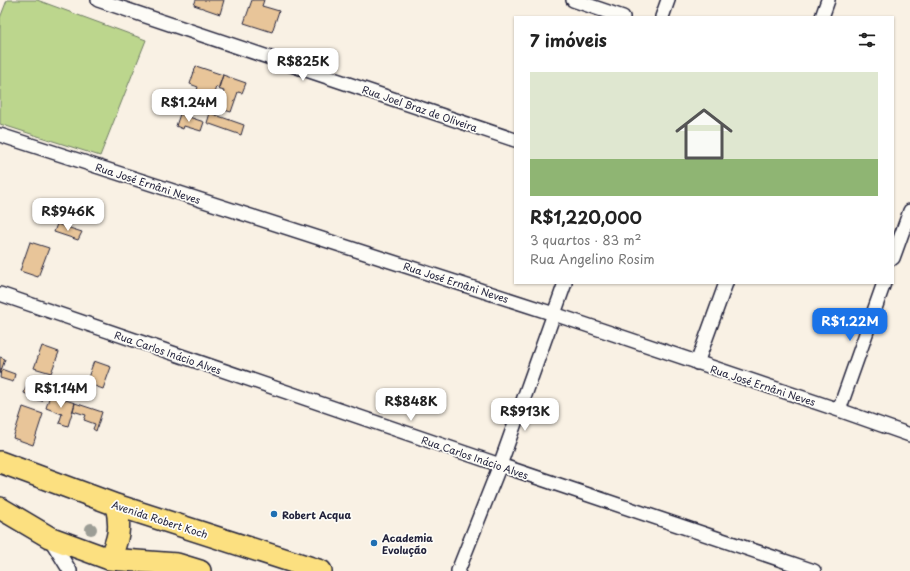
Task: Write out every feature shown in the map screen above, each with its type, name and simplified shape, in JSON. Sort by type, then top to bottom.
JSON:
[{"type":"main road","name":"Avenida Robert Koch","points":[[0,462],[116,504],[321,571]]},
{"type":"main road","points":[[111,565],[119,526],[116,504]]},
{"type":"main road","points":[[0,508],[48,537],[111,565],[176,568],[200,571]]},
{"type":"street","name":"Rua Joel Braz de Oliveira","points":[[98,0],[514,140]]},
{"type":"street","points":[[572,0],[620,16]]},
{"type":"street","points":[[662,16],[668,0]]},
{"type":"street","points":[[822,16],[828,0]]},
{"type":"street","name":"Rua José Ernâni Neves","points":[[0,135],[554,314],[910,435]]},
{"type":"street","points":[[894,255],[910,211]]},
{"type":"street","points":[[458,571],[500,465],[566,284]]},
{"type":"street","points":[[697,363],[726,284]]},
{"type":"street","points":[[839,410],[884,284]]},
{"type":"street","name":"Rua Carlos Inácio Alves","points":[[0,294],[814,571]]},
{"type":"street","points":[[48,537],[70,571]]},
{"type":"green space","points":[[7,0],[37,0],[146,40],[100,156],[0,124],[0,18]]},
{"type":"building","points":[[196,0],[224,0],[220,14],[194,5]]},
{"type":"building","points":[[252,0],[264,0],[262,6],[279,11],[272,32],[244,23]]},
{"type":"building","points":[[196,66],[223,75],[219,88],[216,87],[210,104],[194,98],[198,87],[190,84]]},
{"type":"building","points":[[223,75],[246,83],[242,93],[238,92],[231,112],[218,108],[224,91],[218,89]]},
{"type":"building","points":[[210,113],[244,125],[241,135],[207,123]]},
{"type":"building","points":[[180,114],[204,122],[201,131],[184,126],[183,129],[176,126]]},
{"type":"building","points":[[57,224],[82,232],[78,240],[54,232]]},
{"type":"building","points":[[30,242],[49,248],[38,277],[20,271]]},
{"type":"building","points":[[42,346],[59,352],[51,373],[34,368]]},
{"type":"building","points":[[0,357],[5,359],[0,374]]},
{"type":"building","points":[[94,361],[111,367],[103,389],[86,383]]},
{"type":"building","points":[[1,369],[15,374],[13,382],[0,378]]},
{"type":"building","points":[[30,376],[37,379],[36,382],[52,388],[50,395],[26,387]]},
{"type":"building","points":[[26,387],[45,393],[42,401],[30,398],[31,396],[24,393]]},
{"type":"building","points":[[50,395],[75,403],[68,426],[59,423],[62,414],[46,408]]},
{"type":"building","points":[[75,403],[102,412],[96,431],[93,429],[95,424],[84,420],[86,415],[73,411]]},
{"type":"building","points":[[23,407],[43,414],[33,445],[13,438]]},
{"type":"place","name":"Robert Acqua","points":[[274,514]]},
{"type":"place","name":"Academia Evolução","points":[[374,543]]}]
